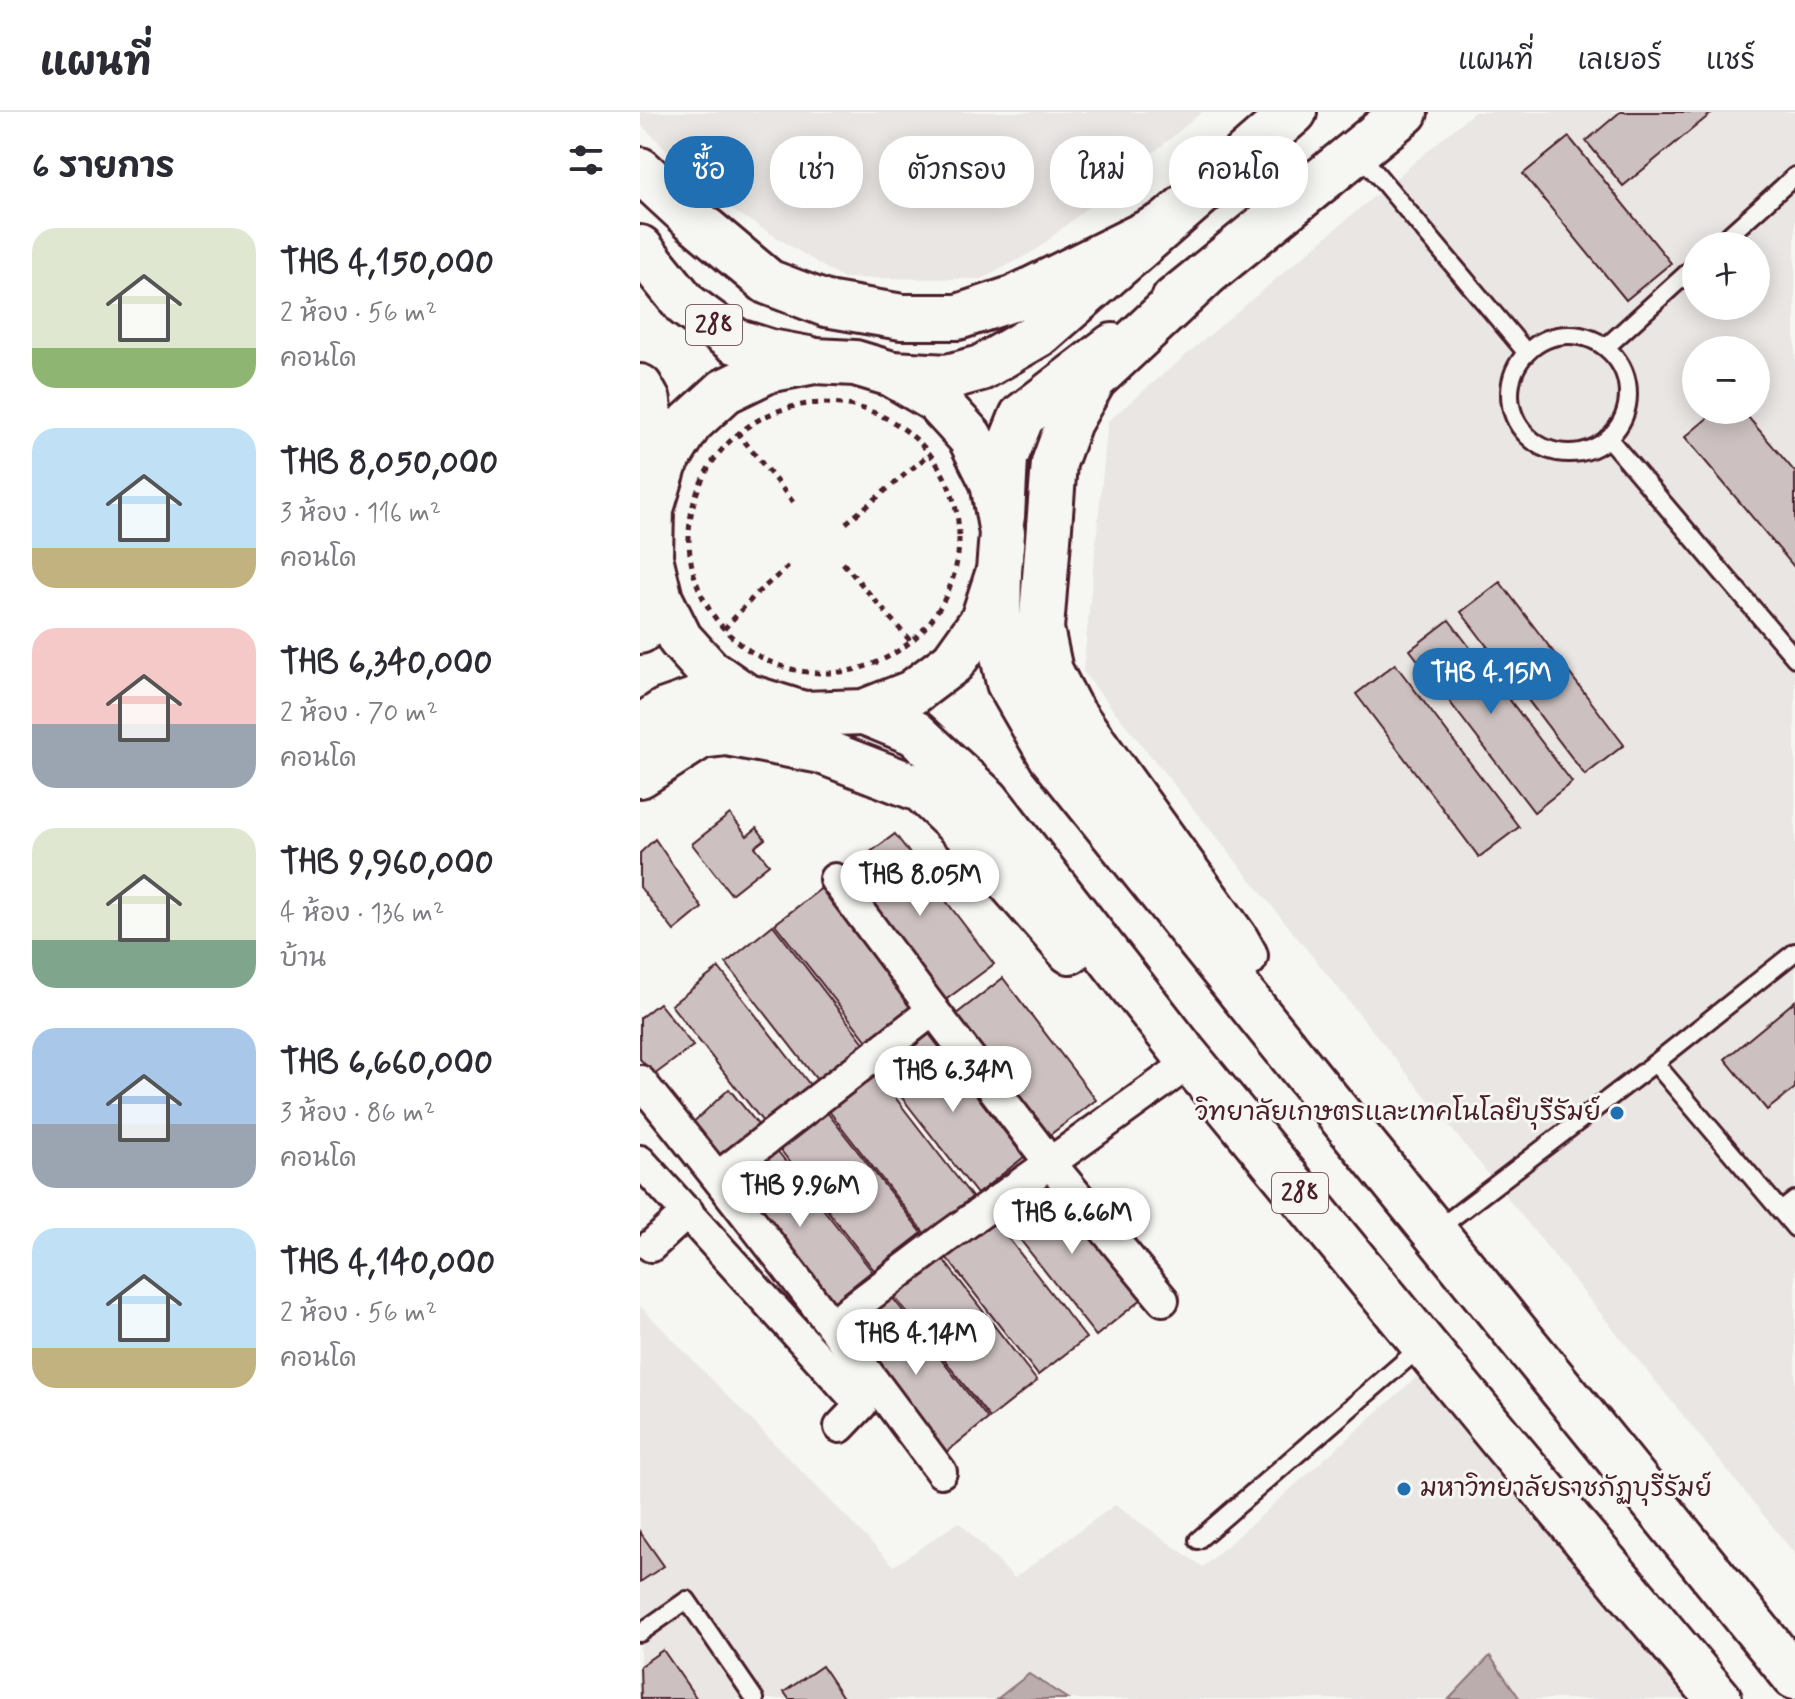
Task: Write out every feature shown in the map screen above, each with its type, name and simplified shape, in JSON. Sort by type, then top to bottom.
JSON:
[{"type":"main road","points":[[651,509],[665,463],[690,423],[725,391],[768,370],[815,361],[855,363],[892,374],[948,377],[981,368],[1041,333],[1294,112]]},
{"type":"main road","points":[[1405,112],[1203,277],[1022,416],[1005,458],[998,632],[1009,683],[1051,756],[1795,1677]]},
{"type":"main road","points":[[640,170],[768,282],[826,304],[902,317],[958,317],[1015,298],[1165,224]]},
{"type":"main road","name":"288","points":[[640,248],[686,305],[735,341],[815,361]]},
{"type":"main road","points":[[1203,277],[1094,379],[1069,422],[1054,463],[1041,629],[1050,671],[1069,708],[1236,940],[1317,1087]]},
{"type":"main road","points":[[650,557],[660,599],[680,639],[709,671],[745,696],[803,714],[864,712],[912,693],[953,662],[983,620],[1001,552],[993,483],[970,437],[936,400],[892,374]]},
{"type":"main road","points":[[640,387],[648,401],[653,446],[650,557],[645,618],[640,631]]},
{"type":"main road","points":[[640,728],[665,711],[705,697],[745,696]]},
{"type":"main road","name":"288","points":[[864,712],[915,733],[987,800],[1188,1057],[1719,1699]]},
{"type":"main road","points":[[640,775],[701,736],[726,733],[821,751],[922,790],[968,834],[1127,1017],[1188,1057]]},
{"type":"street","points":[[835,879],[1051,1164],[1163,1300]]},
{"type":"street","points":[[718,1177],[933,1010]]},
{"type":"street","points":[[832,1324],[947,1237],[1051,1164],[1188,1057]]},
{"type":"street","points":[[640,1081],[832,1324],[941,1472]]},
{"type":"street","points":[[640,1161],[861,1405],[840,1427]]},
{"type":"street","points":[[651,1246],[688,1212]]},
{"type":"lane","points":[[1358,151],[1526,352]]},
{"type":"lane","points":[[1733,232],[1795,176]]},
{"type":"lane","points":[[1606,347],[1682,278]]},
{"type":"lane","points":[[1577,334],[1606,347],[1620,363],[1628,399],[1622,420],[1608,438],[1594,448],[1574,453],[1553,451],[1535,443],[1521,429],[1511,406],[1510,387],[1515,368],[1526,352],[1542,340],[1557,335],[1577,334]]},
{"type":"lane","points":[[1608,438],[1795,658]]},
{"type":"lane","points":[[1434,1232],[1795,952]]},
{"type":"lane","points":[[1655,1063],[1795,1228]]},
{"type":"lane","points":[[1781,1211],[1795,1200]]},
{"type":"lane","points":[[1198,1540],[1424,1344]]},
{"type":"lane","points":[[640,1633],[687,1600],[755,1699]]},
{"type":"path","points":[[816,401],[830,402],[859,406],[899,423],[931,453],[949,483],[959,516],[960,551],[952,586],[936,617],[912,643],[876,664],[836,674],[794,671],[756,656],[723,629],[700,592],[688,550],[691,506],[708,466],[737,432],[774,410],[816,401]]},
{"type":"path","points":[[737,432],[793,502]]},
{"type":"path","points":[[846,523],[931,453]]},
{"type":"path","points":[[843,563],[912,643]]},
{"type":"path","points":[[723,629],[757,593],[789,566]]},
{"type":"shaded area","points":[[640,112],[1202,112],[1173,136],[1169,136],[1153,153],[1153,136],[1050,136],[1050,208],[1087,208],[1036,250],[982,279],[842,278],[730,208],[754,208],[754,136],[664,136],[664,147],[640,124]]},
{"type":"shaded area","name":"วิทยาลัยเกษตรและเทคโนโลยีบุรีรัมย์","points":[[1474,112],[1795,112],[1795,1554],[1083,672],[1108,421]]},
{"type":"shaded area","name":"มหาวิทยาลัยราชภัฏบุรีรัมย์","points":[[640,1306],[894,1566],[959,1522],[1014,1578],[1115,1505],[1203,1567],[1419,1375],[1694,1699],[640,1699]]},
{"type":"shaded area","points":[[1490,1656],[1520,1699],[1449,1699]]},
{"type":"shaded area","points":[[1029,1674],[1068,1699],[997,1699]]},
{"type":"building","points":[[1620,112],[1713,112],[1623,186],[1586,141]]},
{"type":"building","points":[[1569,137],[1671,263],[1626,300],[1523,174]]},
{"type":"building","points":[[1700,424],[1754,424],[1795,472],[1795,568],[1685,437]]},
{"type":"building","points":[[1500,582],[1624,745],[1585,775],[1461,612]]},
{"type":"building","points":[[1449,620],[1572,782],[1534,812],[1410,650]]},
{"type":"building","points":[[1395,664],[1519,827],[1479,857],[1356,694]]},
{"type":"building","points":[[730,814],[747,836],[757,828],[765,839],[755,847],[769,864],[731,894],[692,844]]},
{"type":"building","points":[[895,834],[994,964],[944,1001],[846,870]]},
{"type":"building","points":[[655,839],[702,908],[674,931],[640,887],[640,853]]},
{"type":"building","points":[[823,887],[918,1009],[871,1046],[775,924]]},
{"type":"building","points":[[773,925],[868,1048],[821,1085],[726,963]]},
{"type":"building","points":[[719,968],[814,1090],[767,1127],[671,1005]]},
{"type":"building","points":[[1003,978],[1096,1100],[1047,1137],[955,1015]]},
{"type":"building","points":[[1795,1001],[1795,1088],[1767,1110],[1725,1059]]},
{"type":"building","points":[[659,1003],[693,1046],[654,1075],[640,1059],[640,1018]]},
{"type":"building","points":[[929,1034],[1024,1157],[977,1194],[882,1072]]},
{"type":"building","points":[[877,1074],[972,1197],[925,1234],[829,1111]]},
{"type":"building","points":[[729,1089],[760,1127],[715,1162],[688,1127]]},
{"type":"building","points":[[826,1111],[922,1233],[874,1270],[779,1148]]},
{"type":"building","points":[[776,1149],[872,1271],[824,1309],[729,1186]]},
{"type":"building","points":[[1048,1176],[1143,1298],[1096,1336],[1000,1214]]},
{"type":"building","points":[[991,1216],[1086,1338],[1038,1375],[943,1253]]},
{"type":"building","points":[[942,1258],[1037,1381],[990,1418],[894,1296]]},
{"type":"building","points":[[892,1297],[988,1419],[940,1457],[844,1334]]},
{"type":"building","points":[[640,1532],[664,1566],[640,1582]]},
{"type":"building","points":[[663,1650],[697,1699],[641,1699],[640,1666]]},
{"type":"building","points":[[822,1666],[844,1699],[789,1699],[784,1692]]},
{"type":"place","name":"วิทยาลัยเกษตรและเทคโนโลยีบุรีรัมย์","points":[[1617,1113]]},
{"type":"place","name":"มหาวิทยาลัยราชภัฏบุรีรัมย์","points":[[1404,1489]]}]
